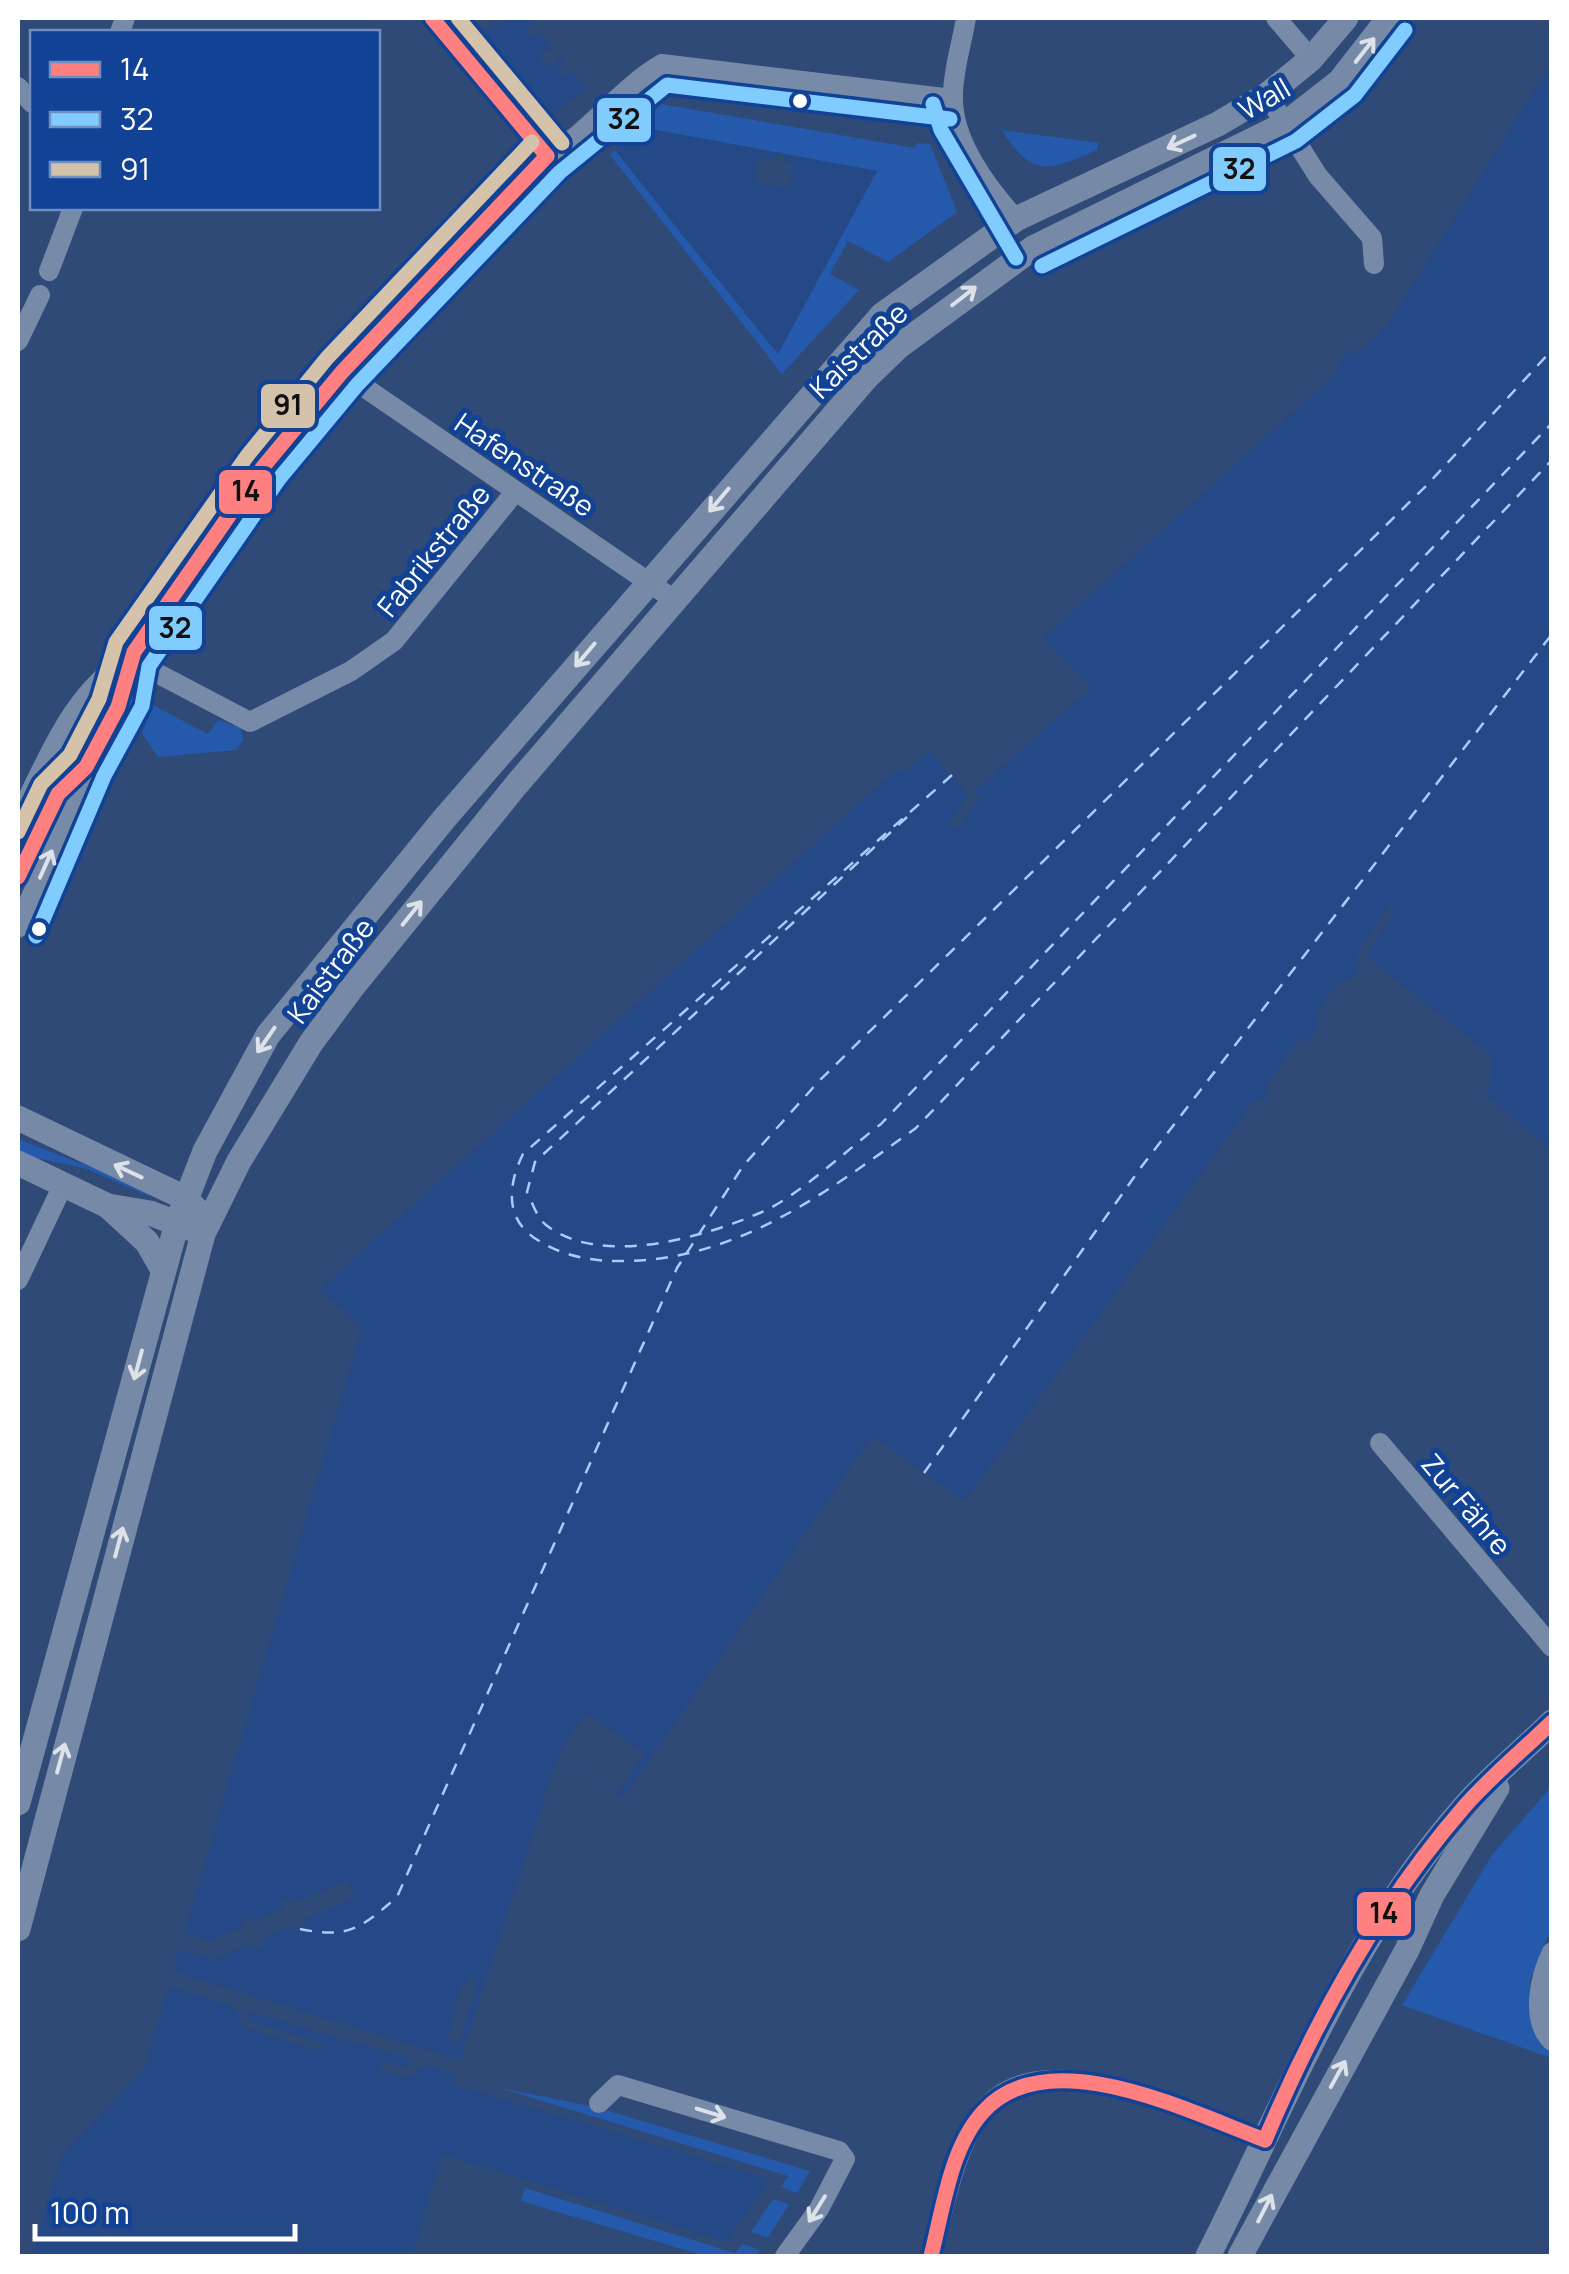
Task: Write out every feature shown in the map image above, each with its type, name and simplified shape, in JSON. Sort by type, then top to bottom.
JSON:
[{"type":"main road","name":"Wall","points":[[1016,220],[1218,124],[1267,95],[1311,59],[1346,18]]},
{"type":"main road","name":"Wall","points":[[1033,248],[1285,124],[1340,81],[1388,18]]},
{"type":"main road","name":"Kaistraße","points":[[18,1803],[181,1210],[244,1074],[268,1035],[648,581],[882,315],[1016,220]]},
{"type":"main road","name":"Kaistraße","points":[[18,1929],[27,1849],[203,1234],[239,1162],[311,1044],[351,989],[517,784],[866,378],[898,347],[1033,248]]},
{"type":"main road","points":[[18,1118],[181,1210]]},
{"type":"main road","points":[[18,1164],[108,1206],[147,1242],[163,1270]]},
{"type":"main road","points":[[108,1206],[199,1213],[203,1234]]},
{"type":"main road","points":[[1208,2256],[1253,2136],[1282,2095],[1387,1912],[1465,1805],[1552,1722]]},
{"type":"main road","points":[[1240,2256],[1432,1895],[1519,1754]]},
{"type":"street","points":[[432,18],[547,156]]},
{"type":"street","points":[[966,18],[952,99],[958,120],[989,187],[1033,248]]},
{"type":"street","points":[[1276,18],[1311,59]]},
{"type":"street","points":[[18,818],[83,702],[104,675],[132,655],[264,467],[342,372],[547,156],[571,143],[636,82],[662,64],[677,62],[952,99]]},
{"type":"street","points":[[1267,95],[1318,176],[1372,238],[1374,264]]},
{"type":"street","points":[[49,271],[71,210]]},
{"type":"street","points":[[18,341],[40,294]]},
{"type":"street","name":"Hafenstraße","points":[[342,372],[676,601]]},
{"type":"street","name":"Fabrikstraße","points":[[132,655],[250,722],[350,671],[394,641],[515,492]]},
{"type":"street","points":[[18,928],[86,767],[123,698],[132,655]]},
{"type":"street","points":[[18,1280],[63,1186]]},
{"type":"street","name":"Zur Fähre","points":[[1380,1442],[1552,1647]]},
{"type":"street","points":[[1552,1952],[1541,1974],[1540,2002],[1546,2035],[1552,2042]]},
{"type":"street","points":[[930,2256],[955,2177],[982,2112],[1004,2094],[1044,2078],[1084,2080],[1253,2136]]},
{"type":"street","points":[[599,2102],[618,2085],[839,2151],[845,2158],[819,2209],[785,2256]]},
{"type":"shaded area","points":[[509,18],[527,18],[534,25],[525,27],[526,38],[540,33],[553,49],[543,51],[540,65],[555,65],[560,57],[564,62],[558,74],[568,76],[571,70],[586,88],[547,121],[477,37],[496,21],[499,25]]},
{"type":"shaded area","points":[[1551,63],[1551,1150],[1486,1095],[1492,1070],[1489,1053],[1365,956],[1396,909],[1390,905],[1357,955],[1359,969],[1352,978],[1338,983],[1318,1011],[1317,1028],[1311,1038],[1296,1043],[1266,1086],[1269,1098],[1253,1102],[965,1501],[872,1436],[624,1797],[559,1753],[452,2084],[770,2179],[727,2242],[442,2154],[412,2256],[32,2256],[62,2155],[144,2070],[362,1328],[320,1289],[896,770],[903,773],[929,751],[968,794],[949,825],[957,829],[979,798],[973,793],[1092,687],[1043,638],[1331,378],[1348,350],[1357,354],[1387,326]]},
{"type":"shaded area","points":[[661,104],[915,148],[917,143],[930,144],[957,212],[888,262],[848,241],[830,274],[859,290],[782,374],[610,155],[615,150],[777,353],[877,171],[639,127]]},
{"type":"shaded area","points":[[639,127],[877,171],[778,354],[615,150]]},
{"type":"shaded area","points":[[1002,130],[1099,143],[1097,150],[1066,163],[1043,166],[1023,157]]},
{"type":"shaded area","points":[[104,692],[111,696],[67,769],[59,764]]},
{"type":"shaded area","points":[[153,705],[208,734],[218,720],[241,728],[243,740],[236,750],[158,757],[142,733]]},
{"type":"shaded area","points":[[18,1139],[150,1190],[148,1196],[87,1169],[18,1154]]},
{"type":"shaded area","points":[[1551,1787],[1551,1930],[1530,1980],[1533,2026],[1551,2049],[1551,2058],[1402,2005],[1492,1855]]},
{"type":"shaded area","points":[[500,2088],[595,2107],[810,2171],[797,2193],[781,2187],[788,2176]]},
{"type":"shaded area","points":[[525,2188],[735,2253],[743,2244],[760,2250],[756,2256],[705,2256],[521,2201]]},
{"type":"shaded area","points":[[773,2199],[789,2204],[768,2238],[751,2232]]},
{"type":"pier","points":[[777,152],[784,154],[784,161],[793,163],[789,188],[754,182],[759,157],[775,160]]},
{"type":"pier","points":[[586,1713],[645,1753],[618,1792],[559,1753]]},
{"type":"pier","points":[[348,1880],[355,1897],[303,1920],[306,1927],[295,1932],[291,1926],[262,1939],[264,1946],[255,1950],[251,1943],[215,1960],[179,1949],[184,1933],[211,1941],[244,1926],[241,1919],[250,1915],[254,1922],[284,1908],[281,1901],[292,1896],[295,1903]]},
{"type":"pier","points":[[172,1971],[460,2060],[456,2075],[425,2065],[409,2078],[380,2069],[382,2061],[404,2068],[413,2062],[407,2058],[247,2011],[251,2021],[322,2043],[319,2051],[245,2028],[235,2007],[167,1986]]},
{"type":"pier","points":[[472,1974],[475,1990],[460,2042],[447,2039],[461,1987]]},
{"type":"ferry route","points":[[300,1929],[331,1933],[353,1928],[397,1897],[677,1268],[743,1166],[819,1081],[1426,486],[1552,350]]},
{"type":"ferry route","points":[[907,817],[535,1162],[527,1192],[546,1225],[569,1238],[595,1245],[653,1244],[712,1231],[762,1212],[822,1172],[881,1124],[1552,423]]},
{"type":"ferry route","points":[[952,775],[523,1154],[512,1198],[513,1209],[524,1229],[555,1249],[602,1260],[669,1257],[708,1248],[746,1234],[816,1197],[916,1128],[1552,460]]},
{"type":"ferry route","points":[[924,1473],[1142,1166],[1552,634]]},
{"type":"transit line","name":"14","points":[[432,18],[547,156]]},
{"type":"transit line","name":"91","points":[[458,18],[562,143]]},
{"type":"transit line","name":"32","points":[[1042,266],[1296,141],[1355,95],[1405,30]]},
{"type":"transit line","name":"32","points":[[36,936],[104,776],[142,706],[149,666],[279,479],[357,385],[560,172],[667,85],[950,119]]},
{"type":"transit line","name":"32","points":[[933,104],[941,130],[1016,258]]},
{"type":"transit line","name":"91","points":[[18,832],[41,784],[70,755],[99,699],[116,642],[247,456],[327,358],[532,142]]},
{"type":"transit line","name":"14","points":[[18,877],[58,794],[86,767],[118,707],[134,652],[263,467],[342,372],[547,156]]},
{"type":"transit line","name":"14","points":[[1265,2140],[1328,2008],[1404,1884],[1474,1796],[1552,1722]]},
{"type":"transit line","name":"14","points":[[931,2256],[949,2180],[963,2143],[983,2112],[1011,2091],[1044,2082],[1121,2088],[1265,2140]]}]
